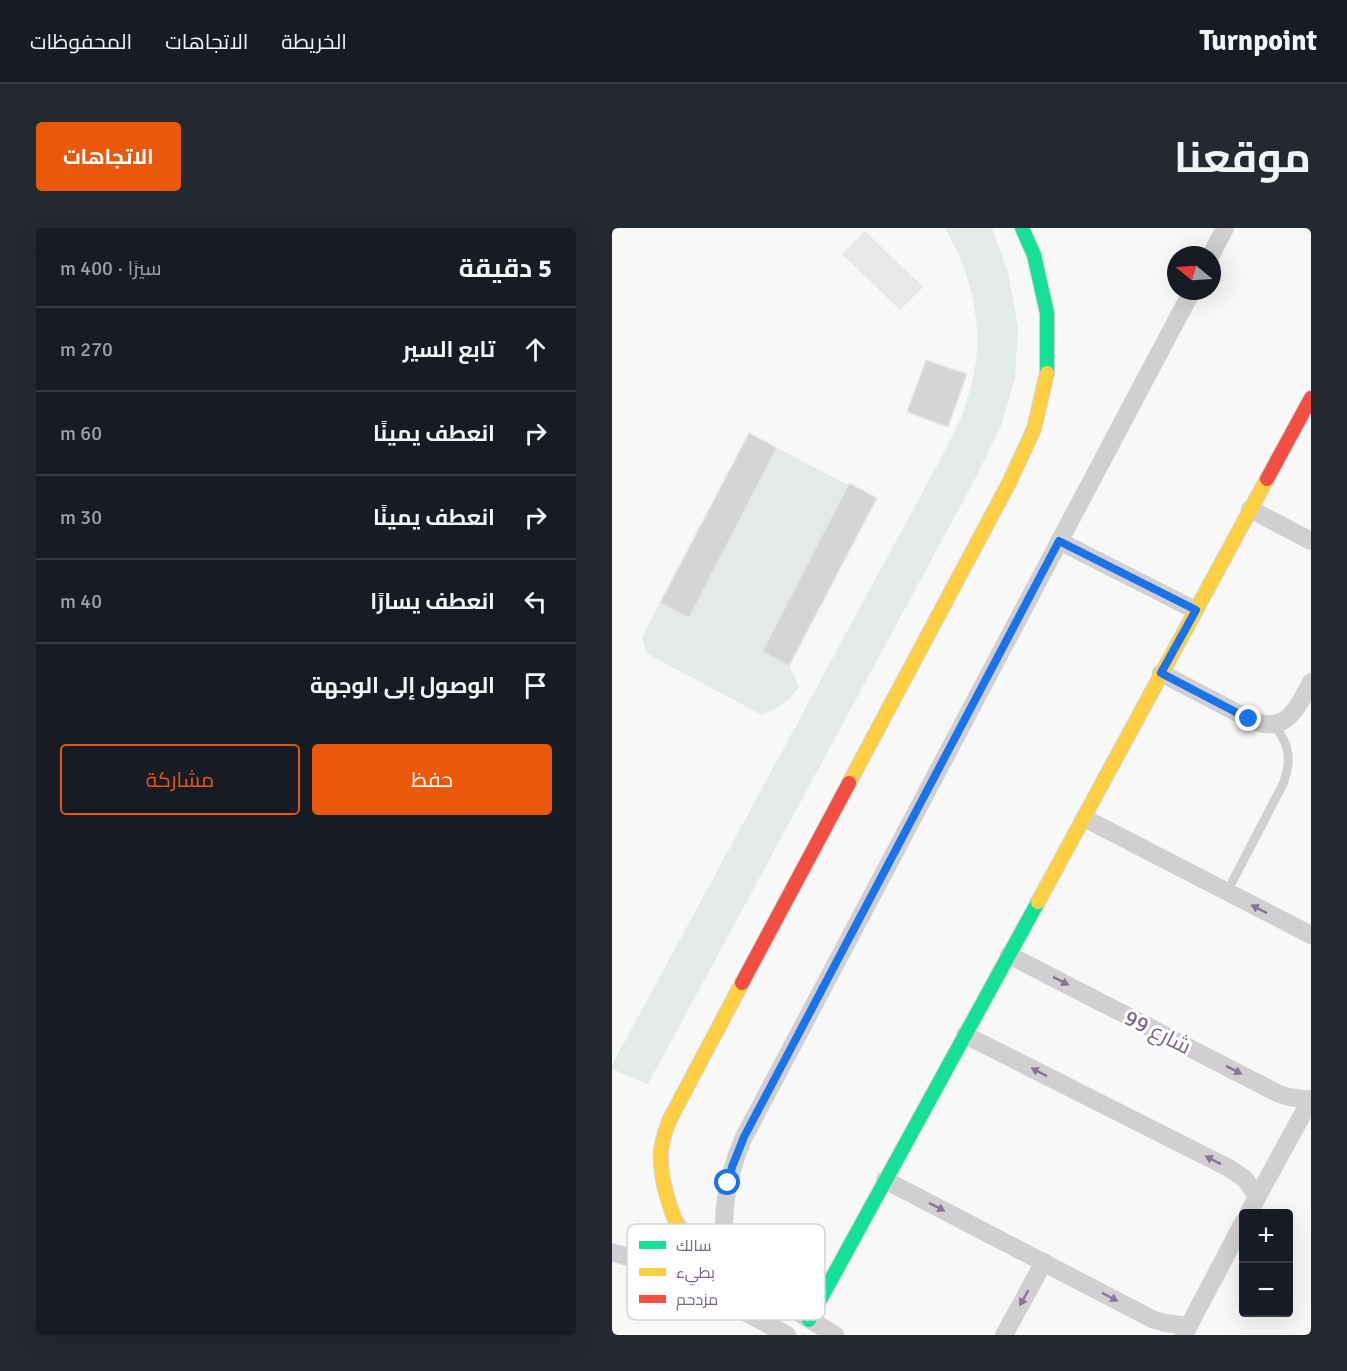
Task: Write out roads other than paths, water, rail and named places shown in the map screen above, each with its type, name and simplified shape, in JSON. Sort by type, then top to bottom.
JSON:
[{"type":"street","points":[[677,1224],[663,1181],[660,1162],[661,1143],[667,1125],[1003,494],[1034,429],[1047,372],[1047,313],[1034,255],[1022,228]]},
{"type":"street","points":[[1216,246],[1225,228]]},
{"type":"street","points":[[723,1224],[725,1199],[732,1167],[744,1137],[1187,300]]},
{"type":"street","points":[[825,1291],[1311,398]]},
{"type":"street","points":[[1251,509],[1311,541]]},
{"type":"street","points":[[1059,541],[1196,610]]},
{"type":"street","points":[[1161,673],[1257,722],[1273,724],[1282,721],[1296,710],[1311,682]]},
{"type":"street","points":[[1084,818],[1311,935]]},
{"type":"street","name":"شارع 99","points":[[1009,955],[1279,1094],[1311,1100]]},
{"type":"street","points":[[965,1035],[1229,1168],[1245,1179],[1257,1196]]},
{"type":"street","points":[[1250,1209],[1311,1100]]},
{"type":"street","points":[[885,1180],[1152,1319],[1186,1330],[1239,1230]]},
{"type":"street","points":[[612,1252],[627,1257]]},
{"type":"street","points":[[1004,1335],[1044,1262]]},
{"type":"street","points":[[759,1320],[787,1335]]},
{"type":"street","points":[[809,1320],[835,1335]]},
{"type":"lane","points":[[1227,892],[1288,772],[1287,746],[1282,734],[1273,724]]}]
